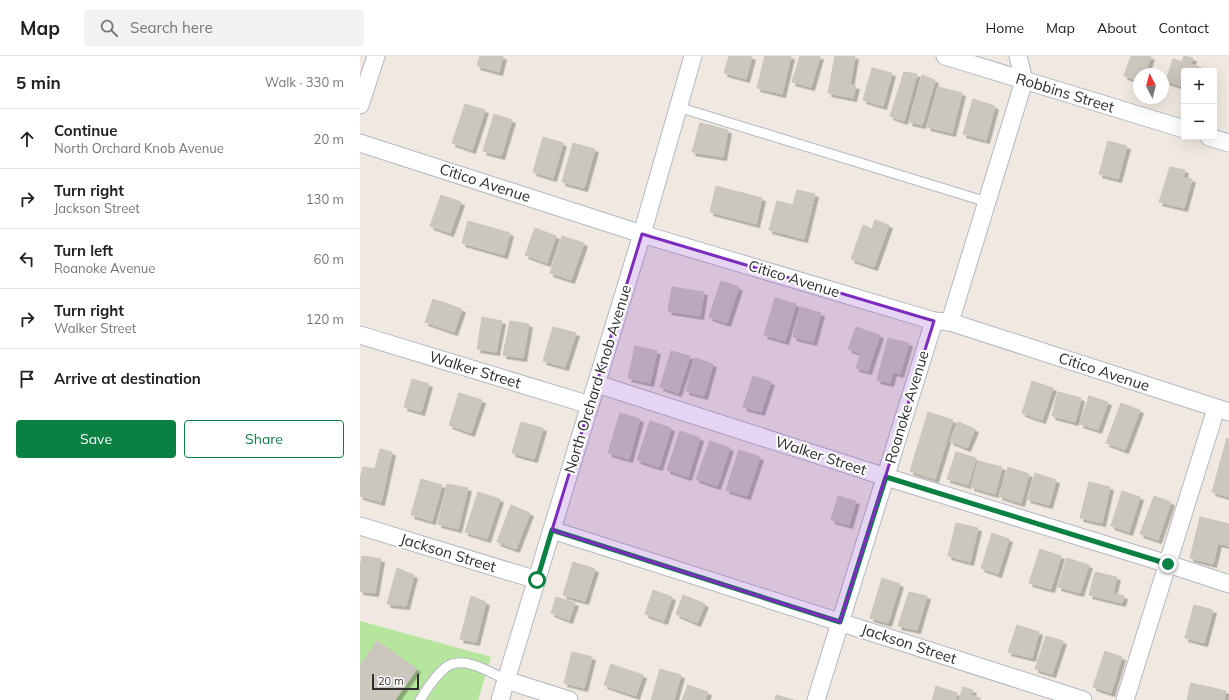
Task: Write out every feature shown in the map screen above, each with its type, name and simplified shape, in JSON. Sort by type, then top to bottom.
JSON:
[{"type":"street","points":[[360,105],[376,56]]},
{"type":"street","name":"Robbins Street","points":[[945,56],[1181,128]]},
{"type":"street","points":[[1018,56],[1024,81]]},
{"type":"street","name":"North Orchard Knob Avenue","points":[[500,700],[642,234],[691,57]]},
{"type":"street","name":"Roanoke Avenue","points":[[816,700],[886,477],[987,202],[1024,81]]},
{"type":"street","points":[[1217,139],[1229,143]]},
{"type":"street","name":"Citico Avenue","points":[[360,143],[642,234],[942,322],[1223,411]]},
{"type":"street","name":"Walker Street","points":[[360,336],[590,405]]},
{"type":"street","name":"Walker Street","points":[[596,384],[886,477],[1229,584]]},
{"type":"street","points":[[1125,700],[1168,564],[1223,411]]},
{"type":"street","name":"Jackson Street","points":[[360,526],[537,580]]},
{"type":"street","name":"Jackson Street","points":[[552,530],[1084,700]]},
{"type":"street","points":[[506,680],[569,700]]},
{"type":"lane","points":[[678,107],[987,202]]},
{"type":"lane","points":[[420,700],[441,671],[446,667],[459,663],[478,666],[506,680]]},
{"type":"highlighted area","points":[[642,234],[934,321],[840,622],[552,530]]},
{"type":"green space","points":[[360,621],[491,657],[478,700],[360,700]]},
{"type":"building","points":[[480,56],[503,56],[499,72],[477,66]]},
{"type":"building","points":[[729,56],[752,56],[746,79],[724,73]]},
{"type":"building","points":[[765,56],[791,56],[782,94],[757,88]]},
{"type":"building","points":[[800,56],[820,56],[811,87],[792,82]]},
{"type":"building","points":[[835,56],[855,56],[850,85],[856,86],[853,98],[828,93]]},
{"type":"building","points":[[1131,56],[1151,56],[1147,68],[1133,68],[1133,79],[1124,76]]},
{"type":"building","points":[[1184,56],[1193,58],[1191,64],[1202,68],[1181,68],[1181,86],[1169,82],[1169,72],[1173,59],[1182,62]]},
{"type":"building","points":[[872,68],[892,73],[883,106],[863,100]]},
{"type":"building","points":[[904,72],[917,74],[904,121],[890,116]]},
{"type":"building","points":[[922,75],[935,80],[922,125],[909,122]]},
{"type":"building","points":[[938,87],[962,93],[952,133],[927,127]]},
{"type":"building","points":[[973,99],[995,106],[986,140],[963,134]]},
{"type":"building","points":[[465,104],[485,110],[472,150],[452,143]]},
{"type":"building","points":[[494,114],[512,120],[501,156],[483,151]]},
{"type":"building","points":[[700,123],[728,130],[723,157],[692,152]]},
{"type":"building","points":[[543,137],[563,143],[553,178],[533,172]]},
{"type":"building","points":[[1108,141],[1127,146],[1118,179],[1099,174]]},
{"type":"building","points":[[573,143],[595,149],[584,188],[562,182]]},
{"type":"building","points":[[1170,167],[1185,170],[1183,178],[1192,179],[1184,208],[1159,202]]},
{"type":"building","points":[[716,186],[762,198],[756,224],[710,212]]},
{"type":"building","points":[[797,190],[815,194],[804,239],[769,230],[777,201],[793,205]]},
{"type":"building","points":[[441,195],[461,202],[450,233],[430,226]]},
{"type":"building","points":[[875,220],[889,225],[874,267],[851,259],[863,225],[872,229]]},
{"type":"building","points":[[468,221],[510,233],[504,255],[462,243]]},
{"type":"building","points":[[535,228],[556,236],[547,263],[525,255]]},
{"type":"building","points":[[562,236],[584,243],[571,280],[550,273]]},
{"type":"building","points":[[721,281],[739,287],[727,323],[709,317]]},
{"type":"building","points":[[672,287],[704,292],[700,316],[668,311]]},
{"type":"building","points":[[775,298],[796,304],[785,341],[764,335]]},
{"type":"building","points":[[433,299],[462,309],[454,332],[425,322]]},
{"type":"building","points":[[801,307],[821,313],[813,342],[793,337]]},
{"type":"building","points":[[482,317],[502,321],[496,352],[477,349]]},
{"type":"building","points":[[510,321],[529,324],[523,358],[503,355]]},
{"type":"building","points":[[553,327],[576,333],[565,367],[543,361]]},
{"type":"building","points":[[856,327],[880,335],[868,371],[856,368],[861,353],[848,349]]},
{"type":"building","points":[[888,338],[909,343],[900,374],[893,372],[890,383],[877,380]]},
{"type":"building","points":[[635,346],[657,351],[650,383],[628,378]]},
{"type":"building","points":[[671,351],[690,356],[678,393],[660,387]]},
{"type":"building","points":[[695,358],[713,364],[704,396],[686,391]]},
{"type":"building","points":[[753,376],[771,382],[761,412],[743,407]]},
{"type":"building","points":[[412,379],[429,384],[421,412],[404,407]]},
{"type":"building","points":[[1032,381],[1053,388],[1042,420],[1022,413]]},
{"type":"building","points":[[1058,392],[1081,398],[1075,422],[1052,416]]},
{"type":"building","points":[[459,393],[482,400],[471,433],[449,425]]},
{"type":"building","points":[[1089,396],[1108,402],[1098,430],[1080,424]]},
{"type":"building","points":[[1121,403],[1140,410],[1125,450],[1106,443]]},
{"type":"building","points":[[928,412],[953,420],[935,479],[910,471]]},
{"type":"building","points":[[620,413],[640,419],[629,459],[608,453]]},
{"type":"building","points":[[650,421],[671,428],[659,467],[637,460]]},
{"type":"building","points":[[521,422],[543,428],[534,459],[512,453]]},
{"type":"building","points":[[958,422],[975,429],[967,448],[950,441]]},
{"type":"building","points":[[680,431],[700,438],[688,477],[667,470]]},
{"type":"building","points":[[1227,438],[1229,439],[1229,497],[1212,492]]},
{"type":"building","points":[[710,441],[730,448],[717,486],[696,479]]},
{"type":"building","points":[[380,449],[392,452],[381,502],[360,496],[360,479],[363,467],[375,469]]},
{"type":"building","points":[[739,450],[760,457],[747,496],[726,490]]},
{"type":"building","points":[[956,452],[976,458],[968,485],[947,479]]},
{"type":"building","points":[[978,461],[1002,467],[995,494],[971,487]]},
{"type":"building","points":[[1008,467],[1029,474],[1021,503],[999,496]]},
{"type":"building","points":[[1035,473],[1056,480],[1049,505],[1027,499]]},
{"type":"building","points":[[421,479],[442,485],[432,521],[411,515]]},
{"type":"building","points":[[1089,482],[1110,487],[1102,523],[1080,518]]},
{"type":"building","points":[[447,484],[468,488],[458,529],[438,524]]},
{"type":"building","points":[[1122,491],[1140,497],[1129,532],[1111,526]]},
{"type":"building","points":[[478,492],[500,499],[487,539],[465,532]]},
{"type":"building","points":[[838,496],[856,501],[849,525],[831,520]]},
{"type":"building","points":[[1154,496],[1171,502],[1158,540],[1140,534]]},
{"type":"building","points":[[511,505],[530,513],[516,549],[497,542]]},
{"type":"building","points":[[1200,517],[1229,524],[1229,546],[1218,543],[1213,564],[1190,558]]},
{"type":"building","points":[[956,523],[978,528],[970,562],[948,556]]},
{"type":"building","points":[[992,533],[1009,539],[998,574],[981,568]]},
{"type":"building","points":[[1040,549],[1061,556],[1051,589],[1029,583]]},
{"type":"building","points":[[362,556],[381,559],[375,593],[360,591],[360,568]]},
{"type":"building","points":[[1067,558],[1089,565],[1080,593],[1058,587]]},
{"type":"building","points":[[573,562],[595,569],[585,601],[563,595]]},
{"type":"building","points":[[397,568],[414,575],[406,606],[387,604]]},
{"type":"building","points":[[1095,572],[1117,577],[1113,593],[1124,596],[1122,603],[1089,595]]},
{"type":"building","points":[[882,578],[900,584],[888,623],[870,618]]},
{"type":"building","points":[[653,590],[672,597],[664,621],[645,614]]},
{"type":"building","points":[[909,592],[927,596],[917,630],[898,626]]},
{"type":"building","points":[[683,595],[705,604],[697,623],[676,614]]},
{"type":"building","points":[[471,596],[486,602],[476,642],[460,639]]},
{"type":"building","points":[[556,597],[575,603],[569,620],[551,613]]},
{"type":"building","points":[[1194,605],[1213,610],[1204,643],[1185,638]]},
{"type":"building","points":[[1017,625],[1039,632],[1032,658],[1008,652]]},
{"type":"building","points":[[1046,636],[1063,641],[1052,674],[1035,669]]},
{"type":"building","points":[[377,641],[417,669],[395,700],[360,700],[360,666]]},
{"type":"building","points":[[1105,651],[1122,657],[1111,693],[1093,687]]},
{"type":"building","points":[[572,652],[592,657],[584,688],[564,683]]},
{"type":"building","points":[[611,664],[643,675],[636,696],[604,685]]},
{"type":"building","points":[[660,669],[681,675],[674,700],[651,700]]},
{"type":"building","points":[[1191,683],[1226,691],[1224,700],[1187,700]]},
{"type":"building","points":[[688,685],[708,692],[705,700],[682,700]]},
{"type":"building","points":[[936,686],[957,693],[956,700],[932,700]]},
{"type":"building","points":[[963,687],[973,690],[971,695],[980,698],[980,700],[959,700]]},
{"type":"building","points":[[776,695],[794,700],[775,700]]},
{"type":"route","points":[[537,580],[552,530],[840,622],[886,477],[1168,564]]}]
